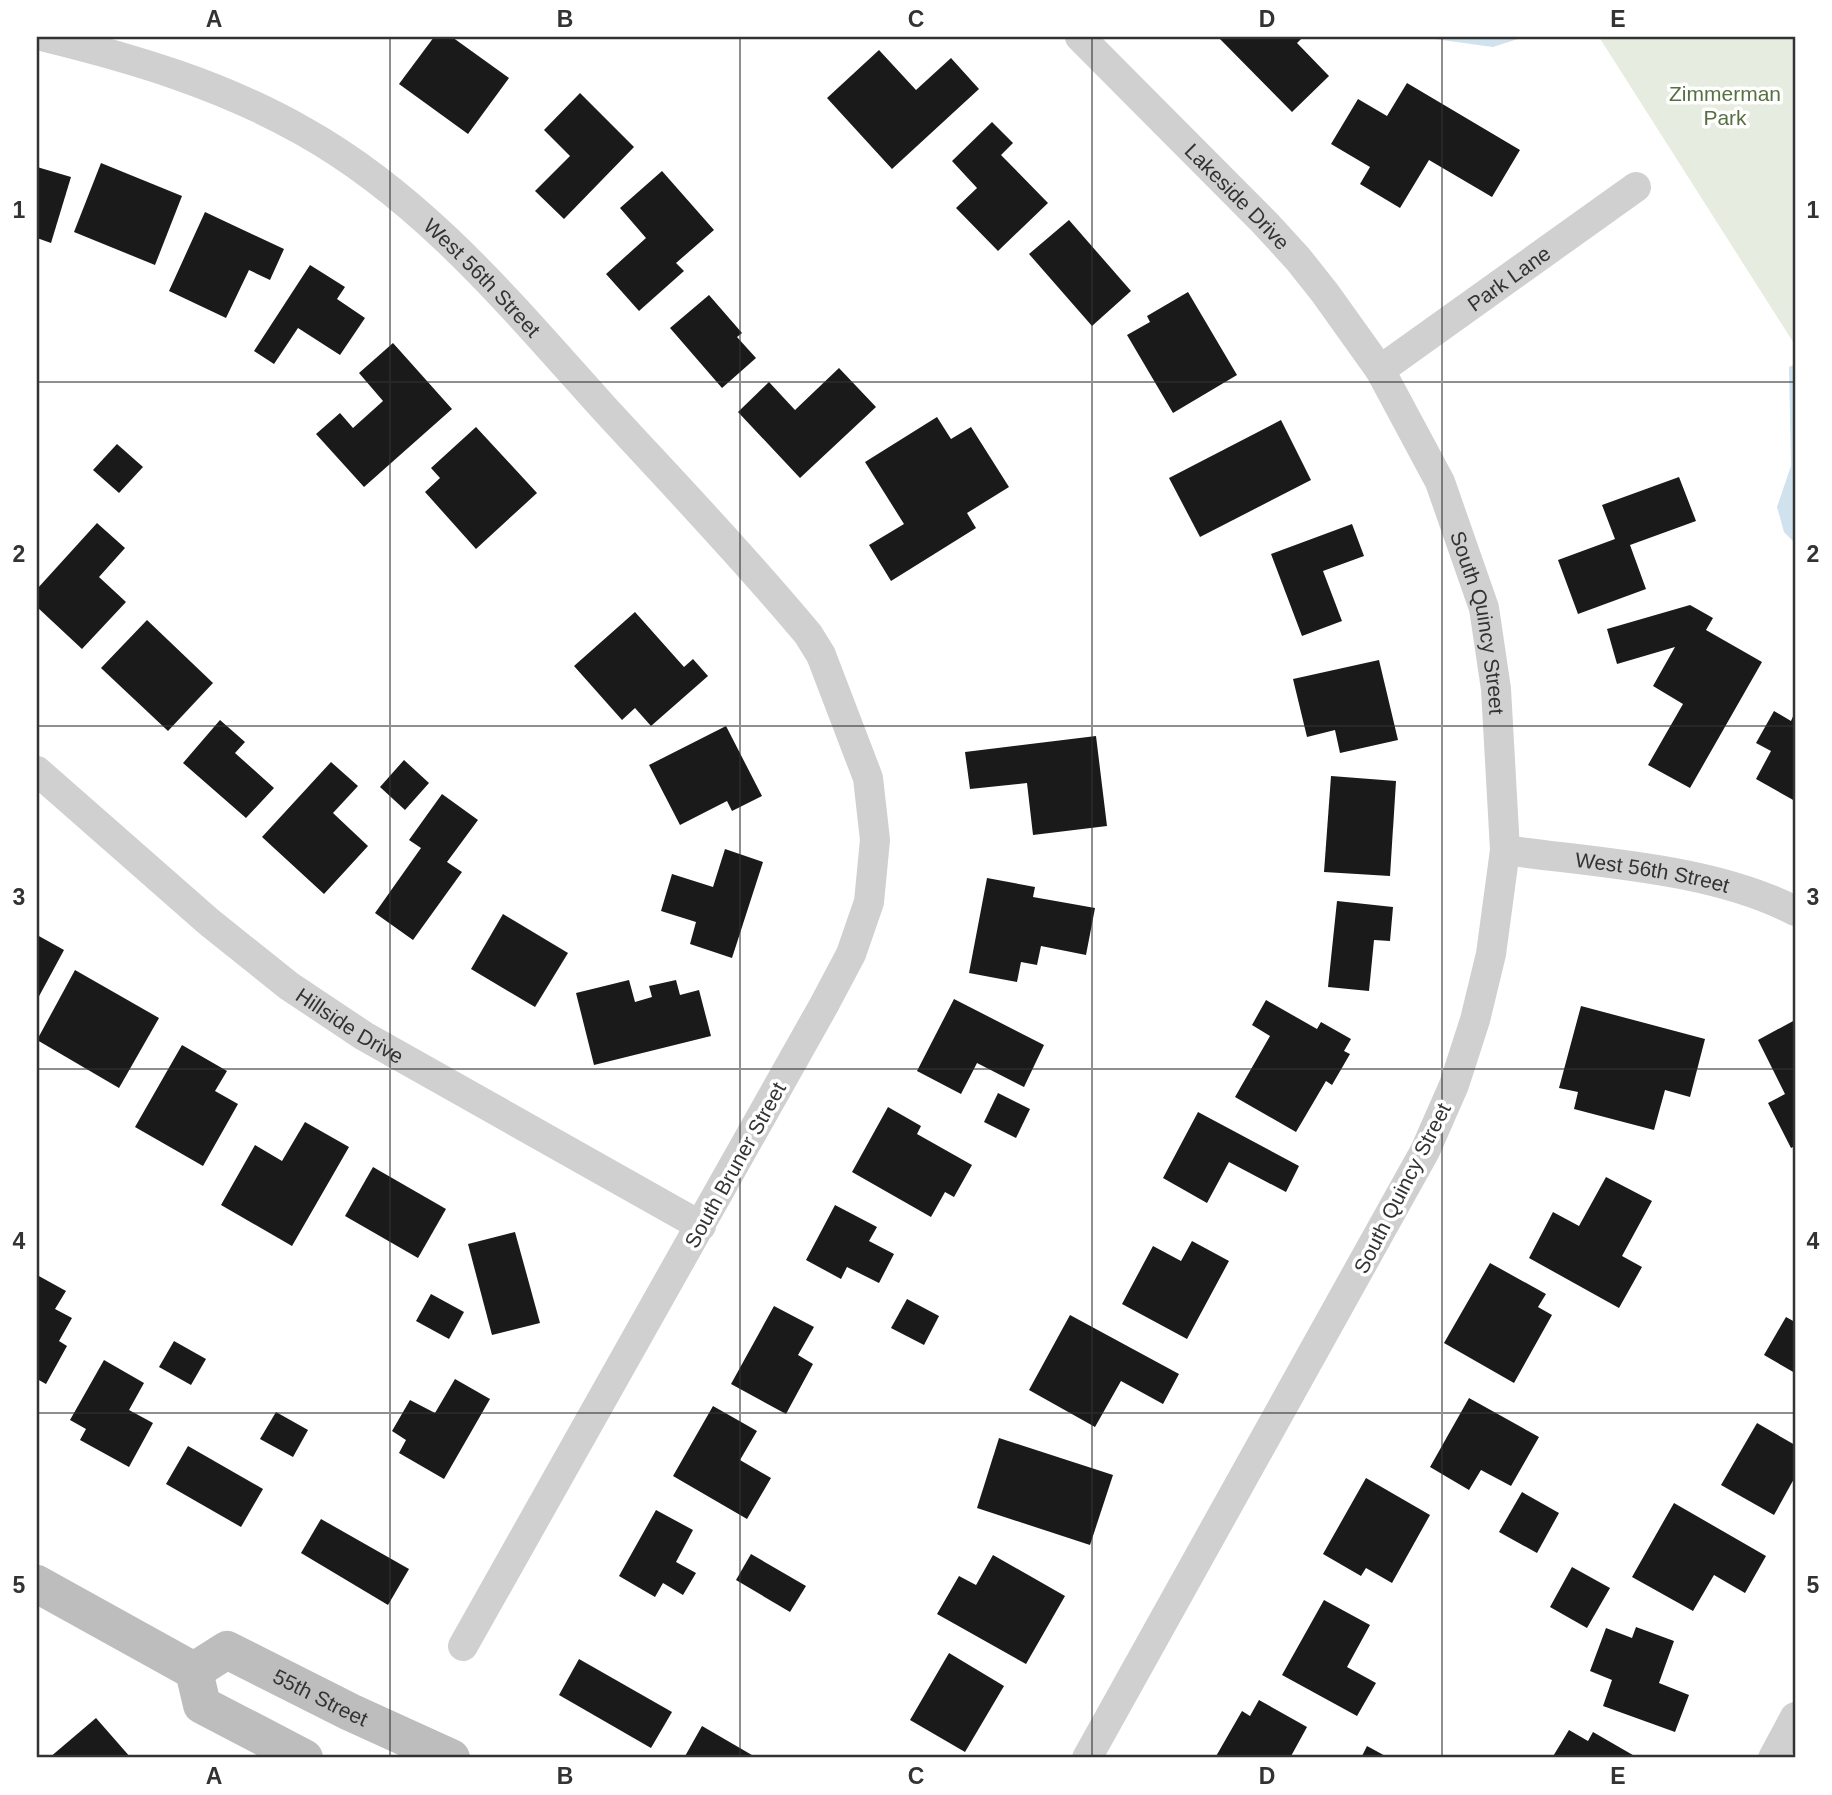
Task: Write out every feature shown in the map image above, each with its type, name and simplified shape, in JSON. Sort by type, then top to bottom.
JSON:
[{"type":"main road","points":[[37,1584],[194,1671],[202,1704],[304,1758]]},
{"type":"main road","name":"55th Street","points":[[194,1671],[227,1650],[350,1712],[451,1758]]},
{"type":"street","name":"West 56th Street","points":[[45,37],[124,56],[177,73],[262,108],[348,158],[416,210],[477,269],[784,605],[821,655]]},
{"type":"street","name":"Lakeside Drive","points":[[1080,37],[1298,259],[1380,370]]},
{"type":"street","name":"Park Lane","points":[[1380,370],[1636,187]]},
{"type":"street","name":"South Quincy Street","points":[[1087,1758],[1425,1152],[1454,1085],[1475,1020],[1491,954],[1505,850],[1496,689],[1484,608],[1440,482],[1380,370]]},
{"type":"street","name":"South Bruner Street","points":[[463,1646],[701,1226],[851,954],[869,902],[876,840],[869,778],[821,655]]},
{"type":"street","name":"Hillside Drive","points":[[37,771],[209,922],[289,986],[364,1036],[701,1226]]},
{"type":"street","name":"West 56th Street","points":[[1505,850],[1675,873],[1725,883],[1795,911]]},
{"type":"street","points":[[1773,1758],[1795,1717]]},
{"type":"green space","name":"Zimmerman Park","points":[[1599,37],[1795,37],[1795,345]]},
{"type":"water","points":[[1420,37],[1524,37],[1493,47]]},
{"type":"water","points":[[1795,364],[1795,543],[1784,532],[1777,507],[1791,466],[1789,367]]},
{"type":"building","points":[[434,37],[452,37],[509,78],[468,134],[399,84]]},
{"type":"building","points":[[1218,37],[1303,37],[1297,43],[1329,76],[1292,112]]},
{"type":"building","points":[[879,50],[916,90],[951,58],[979,89],[892,169],[827,98]]},
{"type":"building","points":[[1407,83],[1520,150],[1492,197],[1429,160],[1400,208],[1360,184],[1370,167],[1331,144],[1358,99],[1387,116]]},
{"type":"building","points":[[580,93],[634,147],[564,219],[535,191],[570,156],[544,130]]},
{"type":"building","points":[[992,122],[1013,143],[1001,155],[1048,203],[998,251],[956,208],[977,188],[952,161]]},
{"type":"building","points":[[101,163],[182,196],[155,265],[74,232]]},
{"type":"building","points":[[37,167],[71,177],[51,243],[37,238]]},
{"type":"building","points":[[662,171],[714,230],[676,263],[684,271],[639,311],[606,274],[646,238],[620,208]]},
{"type":"building","points":[[205,212],[284,249],[270,280],[249,270],[226,318],[169,291]]},
{"type":"building","points":[[1069,220],[1131,291],[1092,326],[1029,254]]},
{"type":"building","points":[[310,265],[345,287],[337,299],[365,318],[340,355],[298,328],[274,364],[254,351]]},
{"type":"building","points":[[1188,292],[1237,375],[1173,413],[1127,335],[1150,322],[1147,316]]},
{"type":"building","points":[[709,295],[742,333],[737,337],[756,358],[722,388],[670,328]]},
{"type":"building","points":[[393,343],[452,409],[364,487],[316,434],[340,413],[353,428],[383,401],[359,373]]},
{"type":"building","points":[[839,368],[876,407],[800,478],[738,412],[769,382],[795,410]]},
{"type":"building","points":[[937,417],[951,439],[971,427],[1009,487],[967,513],[976,528],[891,581],[869,545],[904,524],[865,462]]},
{"type":"building","points":[[1281,420],[1311,480],[1200,537],[1169,478]]},
{"type":"building","points":[[476,427],[537,493],[476,549],[425,492],[440,478],[431,468]]},
{"type":"building","points":[[117,444],[143,467],[119,493],[93,470]]},
{"type":"building","points":[[1679,477],[1696,521],[1630,545],[1646,589],[1578,614],[1558,560],[1615,539],[1602,505]]},
{"type":"building","points":[[97,523],[125,548],[99,577],[126,602],[82,649],[37,607],[37,589]]},
{"type":"building","points":[[1352,524],[1364,556],[1323,571],[1342,621],[1302,636],[1271,554]]},
{"type":"building","points":[[1690,605],[1713,618],[1706,630],[1762,662],[1690,788],[1648,765],[1683,704],[1653,686],[1675,647],[1617,664],[1607,629]]},
{"type":"building","points":[[635,612],[684,667],[693,659],[708,676],[651,726],[635,708],[622,720],[574,666]]},
{"type":"building","points":[[147,620],[213,683],[168,731],[101,668]]},
{"type":"building","points":[[1379,660],[1398,740],[1340,753],[1335,730],[1307,737],[1293,679]]},
{"type":"building","points":[[1774,711],[1791,721],[1795,712],[1795,801],[1756,779],[1771,751],[1756,743]]},
{"type":"building","points":[[220,720],[245,742],[235,753],[274,788],[246,818],[183,763]]},
{"type":"building","points":[[726,726],[762,796],[732,811],[727,801],[680,825],[649,765]]},
{"type":"building","points":[[1096,736],[1107,826],[1033,835],[1027,783],[970,789],[965,752]]},
{"type":"building","points":[[404,760],[429,783],[405,810],[380,787]]},
{"type":"building","points":[[331,762],[358,786],[333,813],[368,846],[324,894],[262,837]]},
{"type":"building","points":[[1331,776],[1396,781],[1390,876],[1324,872]]},
{"type":"building","points":[[442,794],[478,820],[447,862],[462,872],[413,940],[375,913],[421,848],[409,840]]},
{"type":"building","points":[[725,849],[763,862],[732,958],[690,944],[696,922],[661,911],[672,874],[713,887]]},
{"type":"building","points":[[987,878],[1035,887],[1033,897],[1095,908],[1086,955],[1041,946],[1037,965],[1021,962],[1017,982],[969,973]]},
{"type":"building","points":[[1337,901],[1393,907],[1390,941],[1374,940],[1369,991],[1328,987]]},
{"type":"building","points":[[503,914],[568,953],[535,1007],[471,969]]},
{"type":"building","points":[[37,935],[64,950],[37,1000]]},
{"type":"building","points":[[75,970],[159,1018],[119,1088],[37,1040]]},
{"type":"building","points":[[629,980],[635,1002],[652,997],[649,986],[676,980],[680,995],[699,990],[711,1036],[594,1065],[576,993]]},
{"type":"building","points":[[954,999],[1044,1045],[1024,1087],[977,1063],[961,1094],[917,1071]]},
{"type":"building","points":[[1266,1000],[1317,1029],[1321,1022],[1351,1039],[1344,1051],[1350,1054],[1332,1085],[1326,1081],[1296,1132],[1235,1097],[1270,1036],[1252,1025]]},
{"type":"building","points":[[1581,1006],[1705,1039],[1690,1097],[1665,1090],[1654,1130],[1574,1109],[1578,1092],[1559,1088]]},
{"type":"building","points":[[1795,1020],[1795,1146],[1791,1148],[1768,1103],[1785,1094],[1758,1040]]},
{"type":"building","points":[[182,1045],[227,1071],[215,1091],[238,1104],[203,1166],[135,1127]]},
{"type":"building","points":[[998,1093],[1030,1109],[1016,1138],[984,1122]]},
{"type":"building","points":[[888,1107],[921,1126],[917,1134],[972,1165],[954,1197],[945,1192],[931,1217],[852,1172]]},
{"type":"building","points":[[1198,1112],[1299,1166],[1286,1192],[1229,1162],[1207,1203],[1163,1178]]},
{"type":"building","points":[[305,1122],[349,1147],[292,1246],[221,1205],[255,1145],[282,1161]]},
{"type":"building","points":[[373,1167],[446,1209],[418,1258],[345,1216]]},
{"type":"building","points":[[1606,1177],[1652,1201],[1622,1256],[1642,1267],[1619,1308],[1529,1258],[1553,1212],[1579,1226]]},
{"type":"building","points":[[835,1205],[877,1227],[869,1241],[894,1254],[879,1283],[847,1267],[841,1279],[806,1260]]},
{"type":"building","points":[[515,1232],[540,1323],[492,1335],[468,1244]]},
{"type":"building","points":[[1192,1241],[1229,1261],[1187,1339],[1122,1304],[1153,1246],[1181,1261]]},
{"type":"building","points":[[1490,1263],[1546,1294],[1538,1307],[1552,1315],[1514,1383],[1444,1343]]},
{"type":"building","points":[[37,1275],[66,1291],[55,1309],[72,1318],[59,1341],[67,1346],[46,1384],[37,1379]]},
{"type":"building","points":[[431,1294],[464,1312],[449,1339],[416,1321]]},
{"type":"building","points":[[907,1299],[939,1316],[924,1345],[891,1328]]},
{"type":"building","points":[[774,1306],[814,1327],[798,1355],[813,1364],[786,1414],[731,1384]]},
{"type":"building","points":[[1070,1315],[1179,1374],[1163,1404],[1121,1381],[1095,1427],[1029,1390]]},
{"type":"building","points":[[1786,1317],[1795,1322],[1795,1373],[1764,1355]]},
{"type":"building","points":[[174,1341],[206,1359],[191,1385],[159,1367]]},
{"type":"building","points":[[104,1360],[144,1383],[129,1410],[153,1423],[129,1467],[80,1440],[86,1429],[70,1420]]},
{"type":"building","points":[[455,1379],[490,1399],[444,1479],[399,1453],[406,1440],[392,1431],[410,1400],[435,1413]]},
{"type":"building","points":[[1469,1398],[1539,1437],[1511,1486],[1481,1470],[1469,1490],[1430,1467]]},
{"type":"building","points":[[713,1406],[757,1431],[740,1460],[771,1478],[747,1519],[673,1476]]},
{"type":"building","points":[[276,1412],[308,1430],[293,1457],[260,1439]]},
{"type":"building","points":[[1757,1423],[1795,1445],[1795,1477],[1774,1515],[1721,1485]]},
{"type":"building","points":[[999,1438],[1113,1475],[1090,1545],[977,1508]]},
{"type":"building","points":[[188,1446],[263,1489],[241,1527],[166,1484]]},
{"type":"building","points":[[1366,1478],[1430,1515],[1392,1583],[1366,1568],[1361,1576],[1323,1554]]},
{"type":"building","points":[[1522,1492],[1559,1513],[1537,1553],[1499,1532]]},
{"type":"building","points":[[1674,1503],[1766,1556],[1745,1593],[1714,1575],[1693,1611],[1632,1577]]},
{"type":"building","points":[[656,1510],[693,1530],[676,1562],[696,1573],[683,1595],[663,1583],[655,1597],[619,1576]]},
{"type":"building","points":[[321,1519],[409,1569],[388,1605],[301,1553]]},
{"type":"building","points":[[751,1554],[806,1586],[790,1612],[736,1580]]},
{"type":"building","points":[[993,1555],[1065,1596],[1026,1664],[937,1614],[959,1576],[976,1585]]},
{"type":"building","points":[[1572,1567],[1610,1588],[1587,1628],[1550,1607]]},
{"type":"building","points":[[1324,1600],[1370,1625],[1347,1667],[1376,1683],[1357,1716],[1282,1675]]},
{"type":"building","points":[[1636,1627],[1674,1641],[1659,1683],[1689,1695],[1675,1732],[1603,1706],[1612,1680],[1590,1671],[1606,1628],[1632,1638]]},
{"type":"building","points":[[949,1653],[1004,1686],[965,1752],[910,1720]]},
{"type":"building","points":[[579,1659],[672,1712],[651,1748],[559,1695]]},
{"type":"building","points":[[1259,1700],[1307,1727],[1290,1758],[1215,1758],[1242,1711],[1250,1716]]},
{"type":"building","points":[[96,1718],[131,1758],[49,1758]]},
{"type":"building","points":[[702,1726],[757,1758],[684,1758]]},
{"type":"building","points":[[1569,1730],[1588,1741],[1593,1732],[1638,1758],[1552,1758]]},
{"type":"building","points":[[1367,1746],[1389,1758],[1361,1758]]}]
